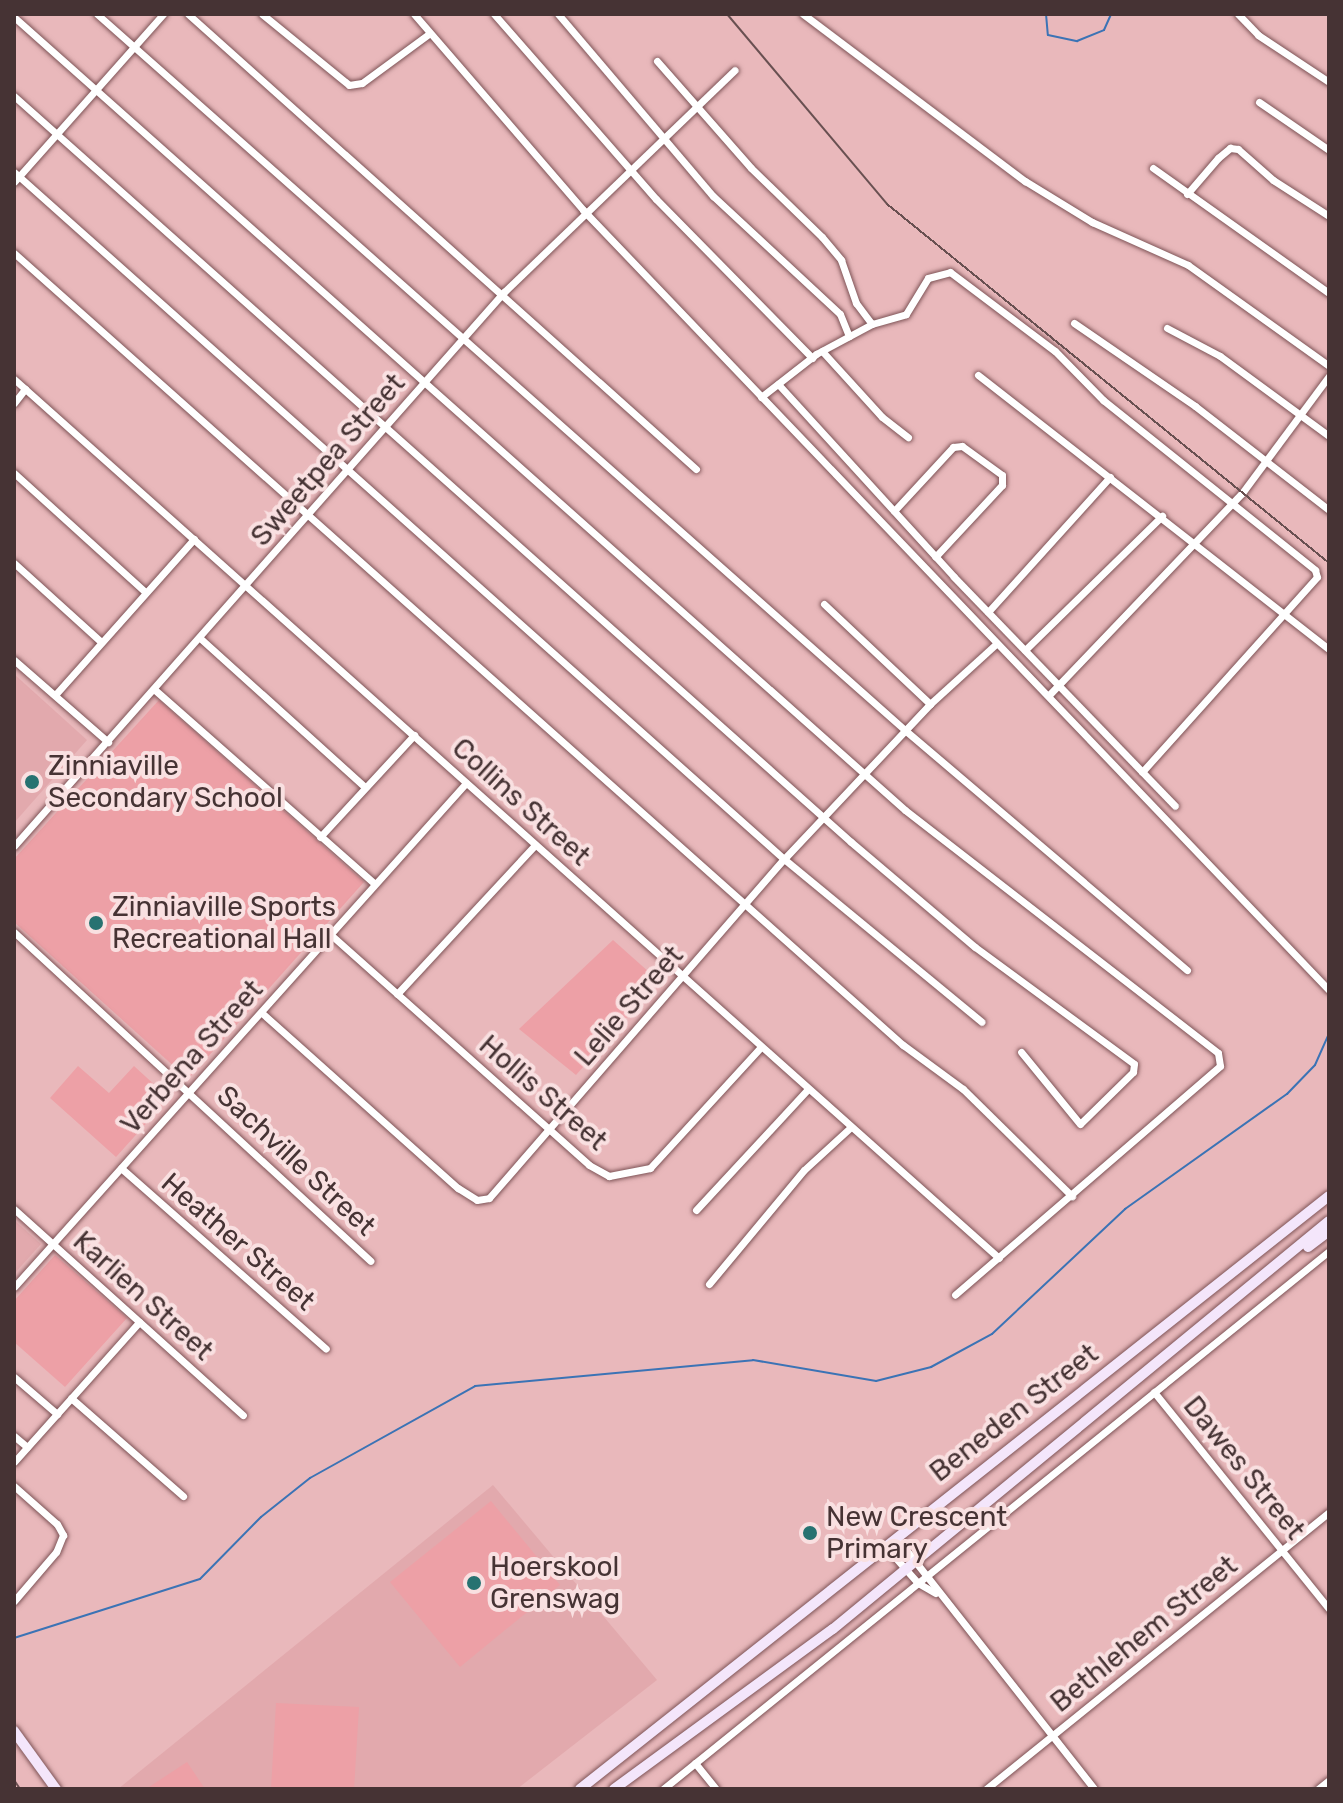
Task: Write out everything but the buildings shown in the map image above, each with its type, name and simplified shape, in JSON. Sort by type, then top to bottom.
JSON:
[{"type":"main road","name":"Beneden Street","points":[[580,1789],[1329,1196]]},
{"type":"main road","name":"Beneden Street","points":[[614,1789],[906,1571],[1329,1221]]},
{"type":"main road","points":[[1259,1279],[1329,1231]]},
{"type":"main road","points":[[14,1731],[56,1789]]},
{"type":"street","points":[[97,14],[906,731],[1187,970]]},
{"type":"street","points":[[163,14],[58,135],[16,177],[348,468],[784,859],[982,1022]]},
{"type":"street","points":[[188,14],[504,292],[696,469]]},
{"type":"street","points":[[262,14],[349,85],[362,83],[430,33]]},
{"type":"street","points":[[414,14],[583,210],[1329,990]]},
{"type":"street","points":[[494,14],[628,168],[812,358]]},
{"type":"street","points":[[558,14],[713,196],[840,314],[849,336]]},
{"type":"street","points":[[803,14],[1025,181],[1092,222],[1188,265],[1329,366]]},
{"type":"street","points":[[1238,14],[1258,35],[1329,82]]},
{"type":"street","points":[[14,17],[866,776],[1218,1053],[1220,1066],[955,1295]]},
{"type":"street","points":[[657,61],[695,106],[831,248],[872,324]]},
{"type":"street","name":"Sweetpea Street","points":[[14,846],[248,586],[504,292],[583,210],[735,70]]},
{"type":"street","points":[[14,96],[975,947],[1127,1055],[1133,1072],[1080,1124],[1021,1052]]},
{"type":"street","points":[[1259,102],[1329,150]]},
{"type":"street","points":[[1187,194],[1218,158],[1230,148],[1238,149],[1273,180],[1329,216]]},
{"type":"street","points":[[1153,168],[1329,293]]},
{"type":"street","points":[[14,253],[903,1045],[963,1089],[1072,1196]]},
{"type":"street","points":[[761,397],[822,351],[872,324],[906,314],[928,278],[950,272],[1055,351],[1103,400],[1234,501],[1315,570],[1317,577],[1142,772]]},
{"type":"street","points":[[1074,323],[1329,510]]},
{"type":"street","points":[[1167,328],[1220,356],[1329,436]]},
{"type":"street","points":[[822,351],[882,417],[908,437]]},
{"type":"street","points":[[978,375],[1196,542],[1329,649]]},
{"type":"street","points":[[1049,695],[1234,501],[1329,376]]},
{"type":"street","name":"Collins Street","points":[[14,379],[999,1258]]},
{"type":"street","points":[[778,384],[935,557],[1175,806]]},
{"type":"street","points":[[14,403],[25,389]]},
{"type":"street","points":[[894,511],[953,447],[962,446],[1002,475],[1002,485],[935,557]]},
{"type":"street","points":[[14,473],[144,591]]},
{"type":"street","points":[[988,612],[1110,477]]},
{"type":"street","points":[[1025,650],[1162,516]]},
{"type":"street","points":[[55,695],[144,591],[194,539]]},
{"type":"street","points":[[14,563],[100,641]]},
{"type":"street","points":[[824,604],[930,704]]},
{"type":"street","points":[[201,639],[365,787]]},
{"type":"street","name":"Lelie Street","points":[[262,1013],[477,1200],[495,1193],[784,859],[866,776],[930,704],[996,644]]},
{"type":"street","points":[[14,660],[108,742]]},
{"type":"street","points":[[155,690],[375,884]]},
{"type":"street","points":[[320,837],[414,735]]},
{"type":"street","name":"Verbena Street","points":[[14,1287],[466,783]]},
{"type":"street","points":[[397,994],[535,845]]},
{"type":"street","name":"Sachville Street","points":[[14,932],[371,1261]]},
{"type":"street","name":"Hollis Street","points":[[330,934],[600,1172],[637,1173],[664,1156],[761,1047]]},
{"type":"street","points":[[696,1210],[808,1089]]},
{"type":"street","points":[[709,1284],[804,1170],[851,1127]]},
{"type":"street","name":"Heather Street","points":[[121,1168],[326,1349]]},
{"type":"street","name":"Karlien Street","points":[[14,1209],[243,1415]]},
{"type":"street","points":[[663,1789],[1329,1251]]},
{"type":"street","points":[[14,1462],[139,1322]]},
{"type":"street","points":[[14,1377],[57,1414]]},
{"type":"street","name":"Dawes Street","points":[[1154,1392],[1329,1609]]},
{"type":"street","points":[[71,1398],[183,1496]]},
{"type":"street","points":[[14,1436],[27,1447]]},
{"type":"street","points":[[14,1486],[57,1524],[61,1545],[14,1601]]},
{"type":"street","name":"Bethlehem Street","points":[[986,1789],[1329,1512]]},
{"type":"street","points":[[896,1537],[928,1575],[937,1594],[1094,1789]]},
{"type":"street","points":[[885,1546],[918,1583],[937,1594]]},
{"type":"street","points":[[695,1763],[716,1789]]},
{"type":"street","points":[[1318,1789],[1329,1780]]},
{"type":"shaded area","name":"Zinniaville Secondary School","points":[[14,674],[87,740],[14,823]]},
{"type":"shaded area","points":[[159,700],[364,882],[188,1079],[14,922],[14,859]]},
{"type":"shaded area","points":[[613,940],[659,981],[576,1075],[519,1029]]},
{"type":"shaded area","points":[[78,1066],[109,1093],[134,1066],[169,1098],[116,1157],[50,1098]]},
{"type":"shaded area","points":[[14,1220],[41,1244],[14,1274]]},
{"type":"shaded area","points":[[55,1255],[127,1318],[65,1387],[14,1342],[14,1301]]},
{"type":"shaded area","name":"Hoerskool Grenswag","points":[[493,1485],[657,1680],[517,1789],[118,1789]]},
{"type":"shaded area","points":[[491,1501],[560,1585],[460,1667],[390,1582]]},
{"type":"shaded area","points":[[276,1703],[359,1707],[354,1789],[271,1789]]},
{"type":"shaded area","points":[[187,1762],[205,1789],[146,1789]]},
{"type":"waterway","points":[[1046,14],[1048,35],[1077,41],[1104,30],[1111,14]]},
{"type":"waterway","points":[[1329,810],[1329,834]]},
{"type":"waterway","points":[[14,1638],[200,1579],[261,1517],[310,1478],[475,1386],[753,1360],[876,1381],[931,1367],[992,1334],[1125,1209],[1287,1094],[1315,1065],[1329,1034]]},
{"type":"railway","points":[[727,14],[887,204],[1329,563]]},
{"type":"railway","points":[[14,1780],[20,1789]]},
{"type":"place","name":"Zinniaville Secondary School","points":[[32,782]]},
{"type":"place","name":"Zinniaville Sports Recreational Hall","points":[[96,923]]},
{"type":"place","name":"New Crescent Primary","points":[[810,1533]]},
{"type":"place","name":"Hoerskool Grenswag","points":[[474,1583]]}]
